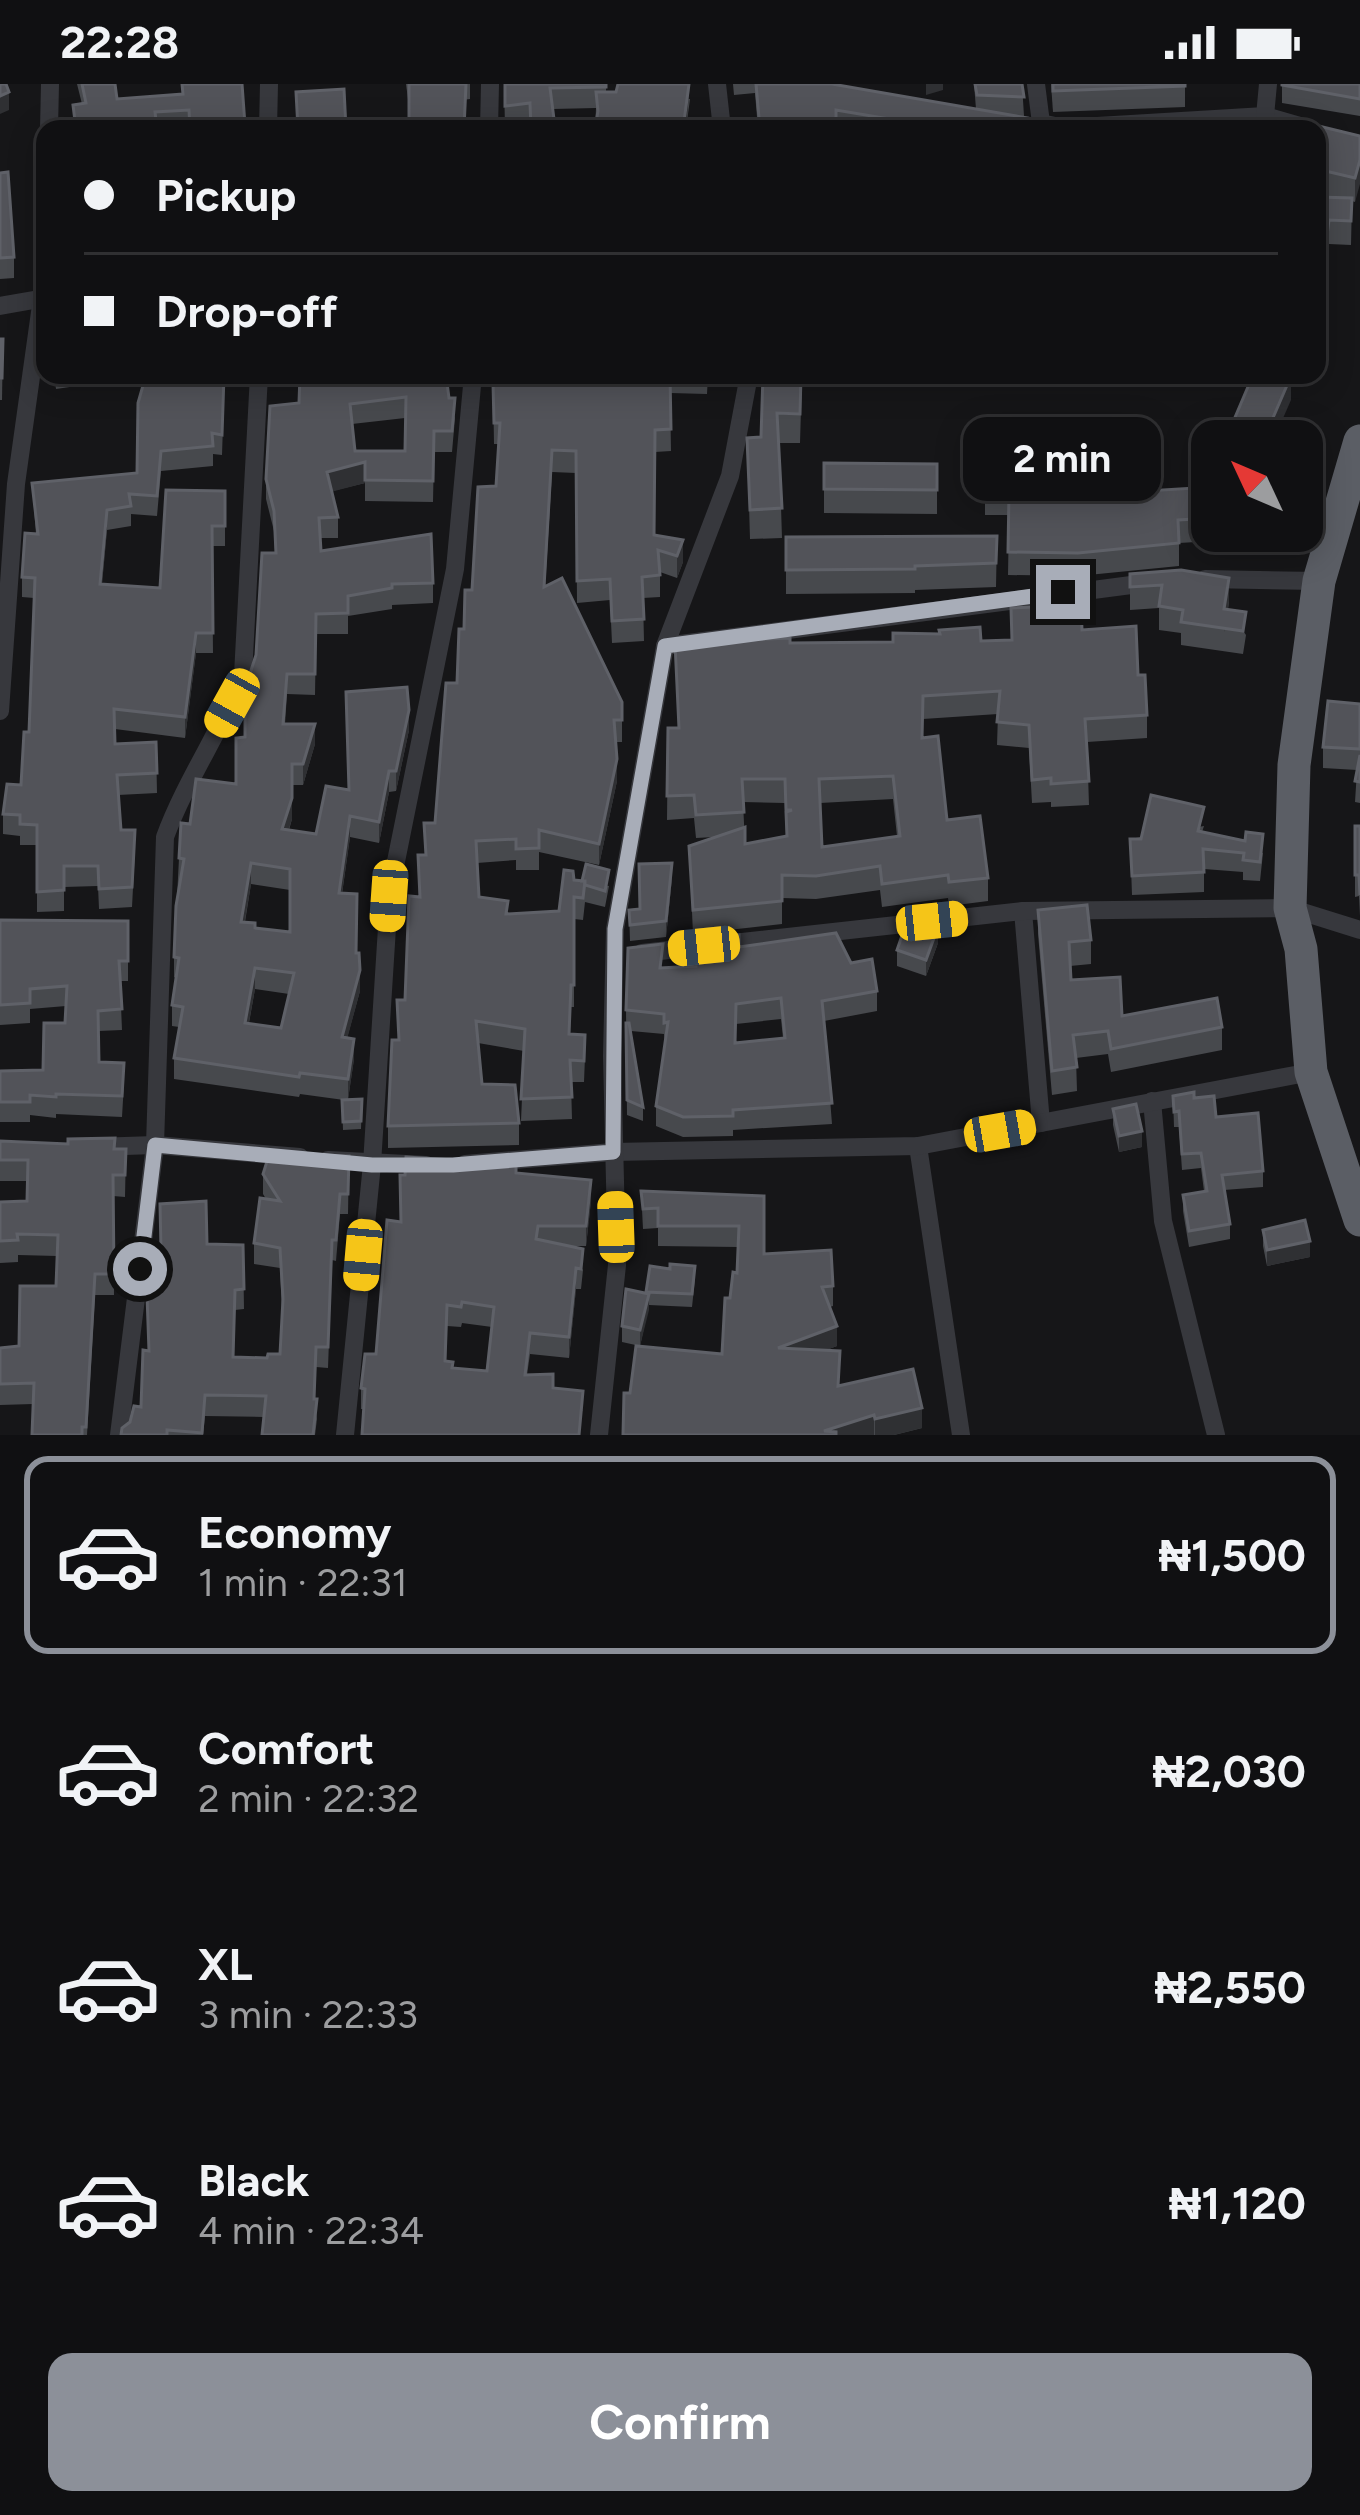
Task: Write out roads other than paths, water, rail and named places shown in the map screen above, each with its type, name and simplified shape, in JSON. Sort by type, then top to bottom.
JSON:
[{"type":"highway","points":[[1360,441],[1354,477],[1319,581],[1294,765],[1290,908],[1301,949],[1311,1072],[1360,1220]]},
{"type":"street","points":[[49,120],[50,84]]},
{"type":"street","points":[[268,120],[269,84]]},
{"type":"street","points":[[489,120],[490,84]]},
{"type":"street","points":[[717,84],[721,120]]},
{"type":"street","points":[[1036,84],[1042,120]]},
{"type":"street","points":[[1265,116],[1268,84]]},
{"type":"street","points":[[1198,120],[1265,116],[1279,120]]},
{"type":"street","points":[[1326,133],[1339,137]]},
{"type":"street","points":[[0,305],[36,299]]},
{"type":"street","points":[[0,711],[16,484],[36,351]]},
{"type":"street","points":[[119,1435],[155,1145],[165,837],[182,790],[243,675],[259,384]]},
{"type":"street","points":[[346,1435],[372,1165],[389,896],[455,569],[472,384]]},
{"type":"street","points":[[599,1435],[617,1264],[613,956],[665,646],[730,476],[747,384]]},
{"type":"street","points":[[665,646],[1107,586],[1196,578],[1319,581]]},
{"type":"street","points":[[613,956],[1023,910],[1290,908],[1360,930]]},
{"type":"street","points":[[1023,910],[1041,1124]]},
{"type":"street","points":[[67,1147],[155,1145],[372,1165],[453,1165],[613,1152],[919,1146],[1311,1072]]},
{"type":"street","points":[[1151,1101],[1162,1221],[1216,1435]]},
{"type":"street","points":[[919,1146],[961,1435]]}]
